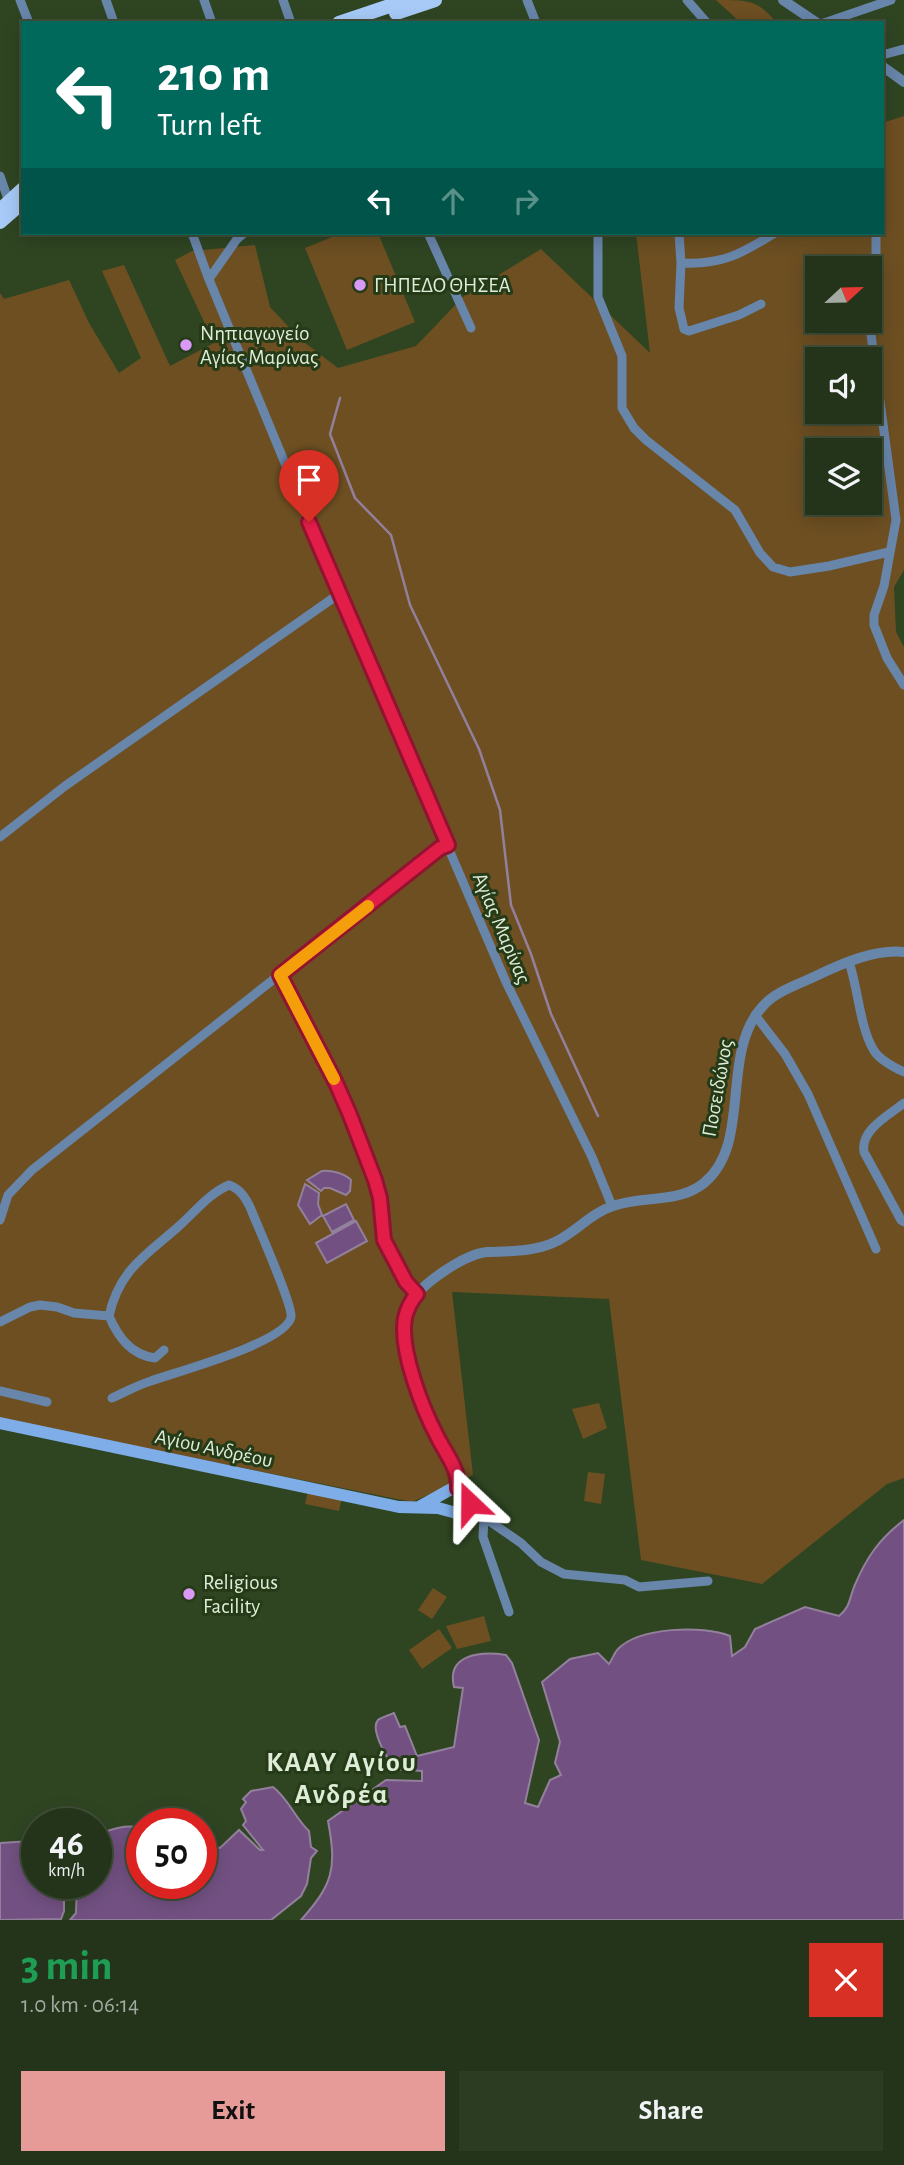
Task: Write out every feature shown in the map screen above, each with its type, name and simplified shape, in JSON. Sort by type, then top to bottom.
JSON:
[{"type":"main road","points":[[347,21],[435,0]]},
{"type":"main road","points":[[372,21],[404,7]]},
{"type":"main road","points":[[0,222],[10,205]]},
{"type":"main road","name":"Αγίου Ανδρέου","points":[[0,1423],[371,1502],[399,1507],[446,1509],[455,1514],[460,1514],[469,1507]]},
{"type":"main road","points":[[419,1507],[452,1490],[467,1492],[469,1507]]},
{"type":"main road","points":[[446,1509],[443,1501],[452,1490]]},
{"type":"street","points":[[20,0],[28,21]]},
{"type":"street","points":[[106,0],[113,21]]},
{"type":"street","points":[[204,0],[211,21]]},
{"type":"street","points":[[283,0],[290,21]]},
{"type":"street","points":[[527,0],[535,21]]},
{"type":"street","points":[[687,0],[705,21]]},
{"type":"street","points":[[783,0],[814,21]]},
{"type":"street","points":[[830,21],[891,0]]},
{"type":"street","points":[[884,54],[904,48]]},
{"type":"street","points":[[884,67],[904,82]]},
{"type":"street","points":[[0,176],[10,205]]},
{"type":"street","name":"Αγίας Μαρίνας","points":[[193,235],[339,594],[506,982],[592,1157],[612,1206]]},
{"type":"street","points":[[209,279],[242,235]]},
{"type":"street","points":[[430,235],[471,328]]},
{"type":"street","points":[[598,235],[600,305],[620,348],[622,408],[634,428],[736,510],[760,553],[773,567],[782,571],[797,571],[889,552]]},
{"type":"street","points":[[678,235],[681,262],[679,308],[684,329],[689,331],[739,315],[761,304]]},
{"type":"street","points":[[681,262],[706,264],[725,259],[772,235]]},
{"type":"street","points":[[876,235],[877,256]]},
{"type":"street","points":[[871,333],[896,520],[874,625],[887,658],[904,685]]},
{"type":"street","points":[[0,836],[65,786],[339,594]]},
{"type":"street","points":[[0,1220],[8,1195],[15,1185],[440,848],[448,845]]},
{"type":"street","name":"Ποσειδώνος","points":[[417,1294],[442,1274],[473,1256],[487,1252],[521,1251],[556,1241],[612,1206],[686,1194],[702,1184],[716,1170],[726,1147],[733,1117],[742,1045],[749,1025],[763,1005],[781,992],[849,962],[877,954],[904,952]]},
{"type":"street","points":[[849,962],[855,978],[864,1025],[873,1050],[880,1058],[904,1072]]},
{"type":"street","points":[[280,975],[345,1104],[375,1180],[380,1198],[384,1240],[406,1282],[417,1294],[405,1317],[406,1348],[426,1411],[458,1475],[452,1490]]},
{"type":"street","points":[[755,1015],[785,1054],[808,1094],[876,1249]]},
{"type":"street","points":[[904,1103],[869,1132],[863,1145],[876,1175],[904,1222]]},
{"type":"street","points":[[112,1398],[149,1381],[212,1363],[247,1348],[289,1322],[291,1316],[285,1291],[250,1207],[236,1187],[229,1185],[207,1199],[132,1266],[113,1299],[109,1315],[133,1352],[155,1357],[164,1350]]},
{"type":"street","points":[[0,1322],[40,1305],[74,1313],[109,1315]]},
{"type":"street","points":[[0,1391],[47,1402]]},
{"type":"street","points":[[469,1507],[521,1543],[541,1562],[564,1574],[625,1580],[639,1587],[708,1581]]},
{"type":"street","points":[[484,1518],[483,1537],[509,1612]]},
{"type":"shaded area","points":[[716,0],[752,3],[775,21],[739,21]]},
{"type":"shaded area","points":[[904,116],[904,570],[894,587],[896,632],[904,647],[904,1478],[887,1484],[762,1584],[641,1560],[609,1299],[452,1292],[473,1475],[412,1502],[0,1419],[0,293],[4,299],[69,280],[89,323],[119,373],[141,358],[102,271],[124,265],[170,366],[214,343],[175,260],[192,251],[255,245],[270,307],[300,339],[338,368],[416,346],[464,296],[541,249],[650,353],[636,235],[884,235],[884,122]]},
{"type":"shaded area","name":"ΓΗΠΕΔΟ ΘΗΣΕΑ","points":[[337,235],[379,235],[415,322],[347,350],[305,248]]},
{"type":"shaded area","points":[[322,1171],[337,1173],[351,1180],[350,1191],[346,1195],[330,1188],[321,1191],[307,1180]]},
{"type":"shaded area","points":[[305,1184],[319,1193],[318,1204],[322,1215],[310,1224],[298,1205]]},
{"type":"shaded area","points":[[346,1204],[354,1220],[332,1232],[323,1216]]},
{"type":"shaded area","points":[[356,1221],[367,1241],[327,1263],[316,1243]]},
{"type":"shaded area","points":[[599,1403],[607,1428],[583,1439],[572,1409]]},
{"type":"shaded area","points":[[588,1472],[605,1474],[601,1504],[584,1501]]},
{"type":"shaded area","points":[[309,1485],[343,1492],[339,1511],[305,1504]]},
{"type":"shaded area","points":[[904,1520],[904,1920],[301,1920],[320,1896],[330,1875],[332,1852],[328,1821],[386,1780],[422,1781],[422,1771],[394,1769],[378,1738],[378,1720],[394,1713],[400,1727],[405,1726],[417,1756],[454,1747],[463,1688],[454,1687],[453,1676],[460,1661],[476,1655],[496,1654],[506,1655],[512,1663],[539,1740],[525,1803],[538,1807],[550,1780],[561,1775],[555,1763],[560,1742],[542,1682],[570,1659],[598,1653],[609,1664],[617,1651],[641,1636],[688,1629],[730,1636],[732,1656],[745,1647],[755,1629],[805,1607],[839,1616],[847,1606],[874,1550],[887,1534]]},
{"type":"shaded area","points":[[433,1588],[447,1597],[432,1619],[418,1610]]},
{"type":"shaded area","points":[[484,1616],[491,1641],[457,1649],[446,1626]]},
{"type":"shaded area","points":[[439,1629],[452,1648],[422,1669],[409,1650]]},
{"type":"shaded area","points":[[273,1787],[309,1831],[311,1847],[317,1851],[311,1858],[307,1884],[301,1896],[271,1920],[70,1920],[76,1913],[76,1899],[112,1899],[112,1829],[124,1827],[126,1899],[217,1899],[217,1847],[220,1848],[239,1830],[263,1850],[243,1825],[246,1821],[241,1809],[246,1802],[243,1799],[251,1791]]},
{"type":"shaded area","points":[[21,1842],[21,1899],[64,1899],[61,1919],[0,1920],[0,1843]]},
{"type":"waterway","points":[[340,398],[330,434],[355,498],[391,535],[410,605],[479,749],[500,810],[511,905],[551,1014],[598,1116]]},
{"type":"slow traffic","points":[[334,1079],[280,975],[368,906]]},
{"type":"place","name":"ΓΗΠΕΔΟ ΘΗΣΕΑ","points":[[360,285]]},
{"type":"place","name":"Νηπιαγωγείο Αγίας Μαρίνας","points":[[186,345]]},
{"type":"place","name":"Religious Facility","points":[[189,1594]]},
{"type":"district","name":"ΚΑΑΥ Αγίου Ανδρέα","points":[[342,1777]]},
{"type":"route","points":[[309,522],[448,845],[440,848],[280,975],[336,1083],[370,1162],[380,1198],[384,1240],[406,1282],[417,1294],[405,1317],[404,1331],[417,1386],[436,1435],[458,1475],[458,1488],[467,1492],[470,1503]]}]
